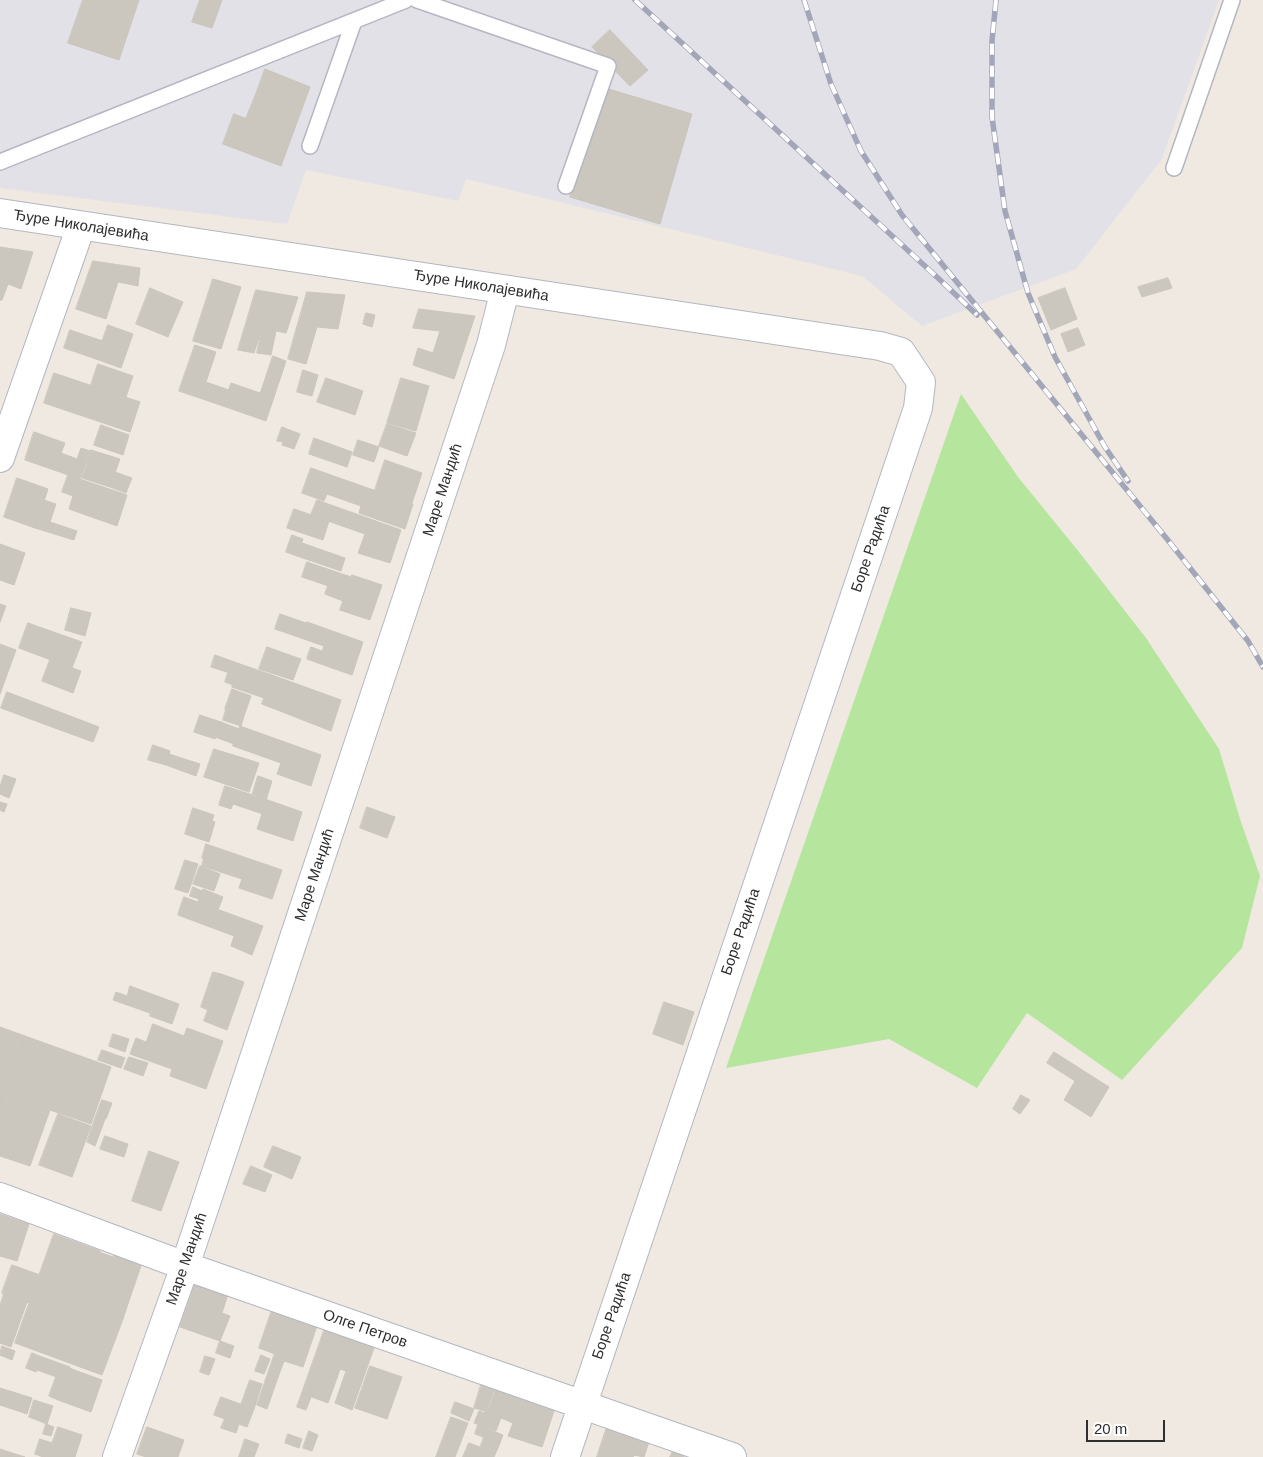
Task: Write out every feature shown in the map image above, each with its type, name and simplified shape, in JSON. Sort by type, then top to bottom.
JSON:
[{"type":"street","name":"Ђуре Николајевића","points":[[0,213],[880,346],[901,352],[921,382],[918,408]]},
{"type":"street","points":[[0,458],[81,226]]},
{"type":"street","name":"Маре Мандић","points":[[117,1457],[185,1266],[491,345],[505,290]]},
{"type":"street","name":"Боре Радића","points":[[565,1457],[918,408]]},
{"type":"street","name":"Олге Петров","points":[[0,1197],[185,1266],[732,1457]]},
{"type":"lane","points":[[0,162],[406,0]]},
{"type":"lane","points":[[417,0],[608,66],[566,186]]},
{"type":"lane","points":[[1174,168],[1232,0]]},
{"type":"lane","points":[[310,146],[354,21]]},
{"type":"shaded area","points":[[0,0],[1219,0],[1162,159],[1076,269],[922,326],[862,276],[466,179],[458,201],[306,170],[287,224],[0,188]]},
{"type":"green space","points":[[961,394],[1018,477],[1146,638],[1219,749],[1260,876],[1242,948],[1122,1080],[1027,1013],[977,1088],[889,1039],[726,1068]]},
{"type":"building","points":[[83,0],[139,0],[119,60],[68,43]]},
{"type":"building","points":[[200,0],[222,0],[212,28],[192,22]]},
{"type":"building","points":[[610,30],[648,70],[630,86],[592,47]]},
{"type":"building","points":[[265,69],[310,87],[303,106],[258,89]]},
{"type":"building","points":[[602,87],[692,114],[660,224],[570,197]]},
{"type":"building","points":[[258,89],[303,106],[292,136],[246,119]]},
{"type":"building","points":[[234,114],[292,136],[281,166],[223,144]]},
{"type":"building","points":[[0,247],[33,252],[21,289],[8,284],[2,300],[0,300]]},
{"type":"building","points":[[93,261],[140,268],[138,286],[118,282],[106,319],[76,309]]},
{"type":"building","points":[[1168,278],[1172,288],[1142,297],[1138,287]]},
{"type":"building","points":[[213,279],[241,287],[221,349],[193,341]]},
{"type":"building","points":[[150,288],[183,302],[168,337],[136,324]]},
{"type":"building","points":[[1065,288],[1077,319],[1051,330],[1038,298]]},
{"type":"building","points":[[256,290],[298,297],[286,333],[262,328],[254,353],[238,350]]},
{"type":"building","points":[[307,292],[345,295],[338,329],[317,327],[306,364],[288,359]]},
{"type":"building","points":[[419,309],[475,316],[454,379],[413,365],[418,348],[433,353],[440,331],[413,328]]},
{"type":"building","points":[[366,313],[375,315],[372,327],[363,324]]},
{"type":"building","points":[[108,325],[133,334],[121,368],[96,359]]},
{"type":"building","points":[[262,328],[276,331],[271,355],[257,353]]},
{"type":"building","points":[[1078,328],[1085,345],[1068,352],[1061,334]]},
{"type":"building","points":[[70,330],[103,341],[96,359],[64,348]]},
{"type":"building","points":[[195,345],[216,352],[206,382],[229,390],[223,406],[179,391]]},
{"type":"building","points":[[273,356],[286,361],[266,421],[223,406],[231,383],[260,393]]},
{"type":"building","points":[[98,364],[133,376],[126,397],[91,385]]},
{"type":"building","points":[[303,370],[318,375],[312,396],[297,392]]},
{"type":"building","points":[[54,373],[140,402],[130,432],[44,403]]},
{"type":"building","points":[[326,378],[363,391],[355,415],[317,402]]},
{"type":"building","points":[[401,378],[429,386],[416,431],[387,423]]},
{"type":"building","points":[[387,424],[416,433],[407,456],[379,446]]},
{"type":"building","points":[[101,425],[129,435],[123,455],[94,445]]},
{"type":"building","points":[[282,427],[300,434],[294,449],[282,445],[283,442],[277,441]]},
{"type":"building","points":[[34,432],[65,443],[61,453],[77,459],[81,448],[90,451],[80,479],[25,460]]},
{"type":"building","points":[[314,438],[352,452],[347,467],[309,454]]},
{"type":"building","points":[[358,440],[379,447],[374,462],[353,455]]},
{"type":"building","points":[[91,450],[120,459],[110,487],[82,478]]},
{"type":"building","points":[[385,460],[422,473],[412,503],[375,490]]},
{"type":"building","points":[[311,468],[413,504],[405,529],[359,513],[361,506],[327,494],[324,501],[302,493]]},
{"type":"building","points":[[115,472],[132,478],[126,493],[110,487]]},
{"type":"building","points":[[68,475],[127,495],[117,526],[69,509],[73,496],[62,492]]},
{"type":"building","points":[[17,478],[48,489],[35,528],[4,517]]},
{"type":"building","points":[[44,500],[56,504],[50,522],[38,518]]},
{"type":"building","points":[[317,500],[401,530],[390,563],[358,553],[365,534],[311,515]]},
{"type":"building","points":[[294,509],[329,521],[323,540],[287,528]]},
{"type":"building","points":[[38,518],[77,531],[74,540],[35,528]]},
{"type":"building","points":[[292,535],[303,539],[297,556],[286,552]]},
{"type":"building","points":[[302,543],[345,558],[341,571],[297,556]]},
{"type":"building","points":[[0,544],[25,553],[14,585],[0,580]]},
{"type":"building","points":[[307,562],[351,577],[346,592],[302,577]]},
{"type":"building","points":[[352,575],[382,585],[370,620],[340,610]]},
{"type":"building","points":[[328,586],[346,592],[343,601],[325,594]]},
{"type":"building","points":[[0,604],[6,606],[0,622]]},
{"type":"building","points":[[71,608],[91,613],[85,636],[65,630]]},
{"type":"building","points":[[280,614],[306,623],[301,638],[275,629]]},
{"type":"building","points":[[307,622],[363,642],[352,675],[318,663],[324,646],[301,638]]},
{"type":"building","points":[[28,623],[82,642],[72,668],[19,648]]},
{"type":"building","points":[[0,644],[16,650],[0,694]]},
{"type":"building","points":[[267,647],[301,659],[293,680],[259,669]]},
{"type":"building","points":[[311,647],[322,651],[318,663],[307,659]]},
{"type":"building","points":[[215,655],[240,664],[236,675],[211,667]]},
{"type":"building","points":[[50,660],[81,671],[73,693],[42,681]]},
{"type":"building","points":[[240,664],[272,675],[264,698],[232,687]]},
{"type":"building","points":[[228,673],[236,675],[233,685],[225,682]]},
{"type":"building","points":[[272,675],[341,700],[331,731],[262,704]]},
{"type":"building","points":[[232,689],[251,696],[244,716],[225,709]]},
{"type":"building","points":[[7,692],[57,711],[52,727],[1,708]]},
{"type":"building","points":[[226,710],[244,716],[241,726],[223,720]]},
{"type":"building","points":[[57,711],[99,727],[93,742],[52,727]]},
{"type":"building","points":[[200,715],[221,722],[215,739],[194,732]]},
{"type":"building","points":[[221,722],[239,729],[234,744],[215,737]]},
{"type":"building","points":[[240,726],[321,755],[311,786],[277,774],[281,763],[233,746]]},
{"type":"building","points":[[153,745],[170,751],[166,765],[148,760]]},
{"type":"building","points":[[214,749],[259,763],[249,792],[204,777]]},
{"type":"building","points":[[169,754],[200,764],[196,776],[166,765]]},
{"type":"building","points":[[4,775],[16,779],[9,798],[0,794]]},
{"type":"building","points":[[258,776],[272,781],[266,800],[252,796]]},
{"type":"building","points":[[225,786],[262,798],[257,812],[233,804],[231,809],[219,805]]},
{"type":"building","points":[[262,798],[302,812],[293,841],[257,829],[262,814],[257,812]]},
{"type":"building","points":[[0,802],[7,804],[4,812],[0,810]]},
{"type":"building","points":[[367,807],[395,817],[387,838],[360,828]]},
{"type":"building","points":[[193,808],[214,815],[212,821],[215,822],[209,842],[185,834]]},
{"type":"building","points":[[206,844],[282,870],[272,899],[239,888],[244,873],[202,858]]},
{"type":"building","points":[[204,859],[244,873],[242,879],[202,866]]},
{"type":"building","points":[[185,860],[198,864],[188,893],[175,889]]},
{"type":"building","points":[[200,866],[220,874],[214,891],[193,884]]},
{"type":"building","points":[[193,887],[202,891],[199,899],[190,896]]},
{"type":"building","points":[[203,889],[223,897],[218,910],[198,902]]},
{"type":"building","points":[[184,897],[263,926],[252,955],[231,946],[234,936],[178,915]]},
{"type":"building","points":[[213,972],[221,974],[208,1010],[201,1007]]},
{"type":"building","points":[[221,974],[244,982],[227,1030],[204,1021]]},
{"type":"building","points":[[130,986],[157,996],[150,1013],[113,1000],[116,992],[127,996]]},
{"type":"building","points":[[157,996],[179,1004],[172,1024],[150,1016]]},
{"type":"building","points":[[664,1002],[694,1012],[683,1045],[653,1034]]},
{"type":"building","points":[[153,1024],[184,1036],[187,1028],[223,1041],[206,1089],[170,1076],[172,1069],[130,1054],[136,1038],[146,1042]]},
{"type":"building","points":[[0,1027],[25,1036],[0,1105]]},
{"type":"building","points":[[113,1034],[129,1039],[125,1052],[109,1046]]},
{"type":"building","points":[[25,1036],[111,1067],[91,1124],[50,1110],[30,1166],[0,1156],[0,1105]]},
{"type":"building","points":[[102,1050],[125,1058],[121,1068],[98,1060]]},
{"type":"building","points":[[1054,1052],[1109,1087],[1091,1117],[1064,1100],[1075,1081],[1047,1063]]},
{"type":"building","points":[[129,1057],[148,1063],[143,1076],[124,1069]]},
{"type":"building","points":[[1021,1095],[1030,1100],[1020,1114],[1013,1109]]},
{"type":"building","points":[[102,1100],[112,1103],[106,1119],[96,1116]]},
{"type":"building","points":[[58,1114],[91,1126],[72,1177],[39,1165]]},
{"type":"building","points":[[96,1116],[105,1119],[95,1146],[87,1142]]},
{"type":"building","points":[[105,1136],[128,1144],[124,1157],[100,1149]]},
{"type":"building","points":[[273,1146],[301,1157],[292,1179],[264,1167]]},
{"type":"building","points":[[149,1151],[179,1162],[161,1211],[132,1201]]},
{"type":"building","points":[[251,1166],[272,1175],[265,1192],[243,1184]]},
{"type":"building","points":[[0,1214],[29,1224],[17,1261],[0,1256]]},
{"type":"building","points":[[54,1234],[100,1251],[81,1303],[123,1319],[102,1375],[15,1343]]},
{"type":"building","points":[[99,1252],[113,1257],[109,1267],[116,1270],[111,1285],[132,1292],[123,1319],[81,1303]]},
{"type":"building","points":[[115,1253],[142,1263],[132,1292],[111,1285],[116,1270],[109,1267]]},
{"type":"building","points":[[12,1265],[40,1275],[29,1303],[2,1293]]},
{"type":"building","points":[[195,1283],[228,1294],[222,1313],[230,1316],[220,1341],[180,1327]]},
{"type":"building","points":[[4,1294],[27,1302],[11,1347],[0,1343],[0,1306]]},
{"type":"building","points":[[272,1310],[288,1316],[275,1354],[259,1348]]},
{"type":"building","points":[[288,1316],[317,1326],[303,1367],[284,1361],[276,1383],[266,1379]]},
{"type":"building","points":[[325,1328],[332,1331],[309,1396],[302,1393]]},
{"type":"building","points":[[332,1331],[352,1336],[328,1403],[309,1396]]},
{"type":"building","points":[[352,1336],[375,1345],[352,1410],[335,1403],[346,1371],[340,1369]]},
{"type":"building","points":[[220,1341],[234,1346],[230,1358],[216,1353]]},
{"type":"building","points":[[2,1346],[15,1351],[12,1360],[0,1355]]},
{"type":"building","points":[[32,1353],[42,1357],[36,1372],[26,1368]]},
{"type":"building","points":[[261,1355],[270,1359],[264,1374],[255,1371]]},
{"type":"building","points":[[205,1356],[215,1359],[209,1375],[200,1372]]},
{"type":"building","points":[[42,1357],[70,1367],[65,1380],[37,1370]]},
{"type":"building","points":[[370,1366],[402,1377],[387,1419],[355,1408]]},
{"type":"building","points":[[69,1368],[102,1380],[91,1412],[58,1400]]},
{"type":"building","points":[[56,1377],[65,1380],[58,1400],[49,1396]]},
{"type":"building","points":[[266,1379],[276,1383],[267,1409],[257,1405]]},
{"type":"building","points":[[250,1380],[262,1384],[254,1409],[241,1405]]},
{"type":"building","points":[[481,1385],[494,1389],[487,1409],[485,1408],[484,1411],[474,1408]]},
{"type":"building","points":[[0,1388],[32,1398],[27,1414],[0,1405]]},
{"type":"building","points":[[496,1388],[555,1408],[542,1447],[508,1436],[513,1423],[501,1418],[502,1415],[488,1410]]},
{"type":"building","points":[[302,1393],[311,1397],[306,1410],[297,1407]]},
{"type":"building","points":[[221,1397],[254,1409],[247,1427],[214,1415]]},
{"type":"building","points":[[34,1400],[53,1406],[47,1424],[29,1417]]},
{"type":"building","points":[[455,1402],[474,1409],[469,1421],[451,1413]]},
{"type":"building","points":[[486,1409],[502,1415],[496,1431],[474,1423],[479,1411],[484,1413]]},
{"type":"building","points":[[451,1417],[468,1423],[455,1457],[436,1457]]},
{"type":"building","points":[[225,1419],[239,1424],[236,1433],[221,1428]]},
{"type":"building","points":[[46,1424],[54,1427],[51,1436],[43,1434]]},
{"type":"building","points":[[478,1425],[503,1435],[500,1443],[475,1434]]},
{"type":"building","points":[[58,1427],[82,1435],[75,1457],[54,1457],[58,1445],[52,1444]]},
{"type":"building","points":[[147,1427],[184,1440],[178,1457],[146,1457],[137,1454]]},
{"type":"building","points":[[607,1427],[649,1442],[644,1457],[634,1455],[633,1457],[597,1457]]},
{"type":"building","points":[[309,1431],[318,1435],[312,1451],[303,1448]]},
{"type":"building","points":[[288,1434],[302,1439],[299,1448],[285,1443]]},
{"type":"building","points":[[484,1437],[500,1443],[494,1457],[477,1457]]},
{"type":"building","points":[[40,1439],[58,1445],[54,1457],[43,1457],[35,1454]]},
{"type":"building","points":[[245,1439],[259,1444],[254,1457],[239,1457]]},
{"type":"building","points":[[469,1443],[480,1447],[477,1457],[463,1457]]},
{"type":"building","points":[[0,1449],[9,1452],[7,1457],[0,1457]]},
{"type":"building","points":[[673,1451],[684,1455],[684,1457],[670,1457]]},
{"type":"building","points":[[9,1452],[25,1457],[7,1457]]},
{"type":"railway","points":[[635,0],[977,315]]},
{"type":"railway","points":[[804,0],[831,84],[861,151],[902,215],[1167,539],[1248,641],[1263,667]]},
{"type":"railway","points":[[996,0],[992,41],[992,117],[1005,211],[1028,293],[1055,357],[1105,447],[1128,481]]}]
